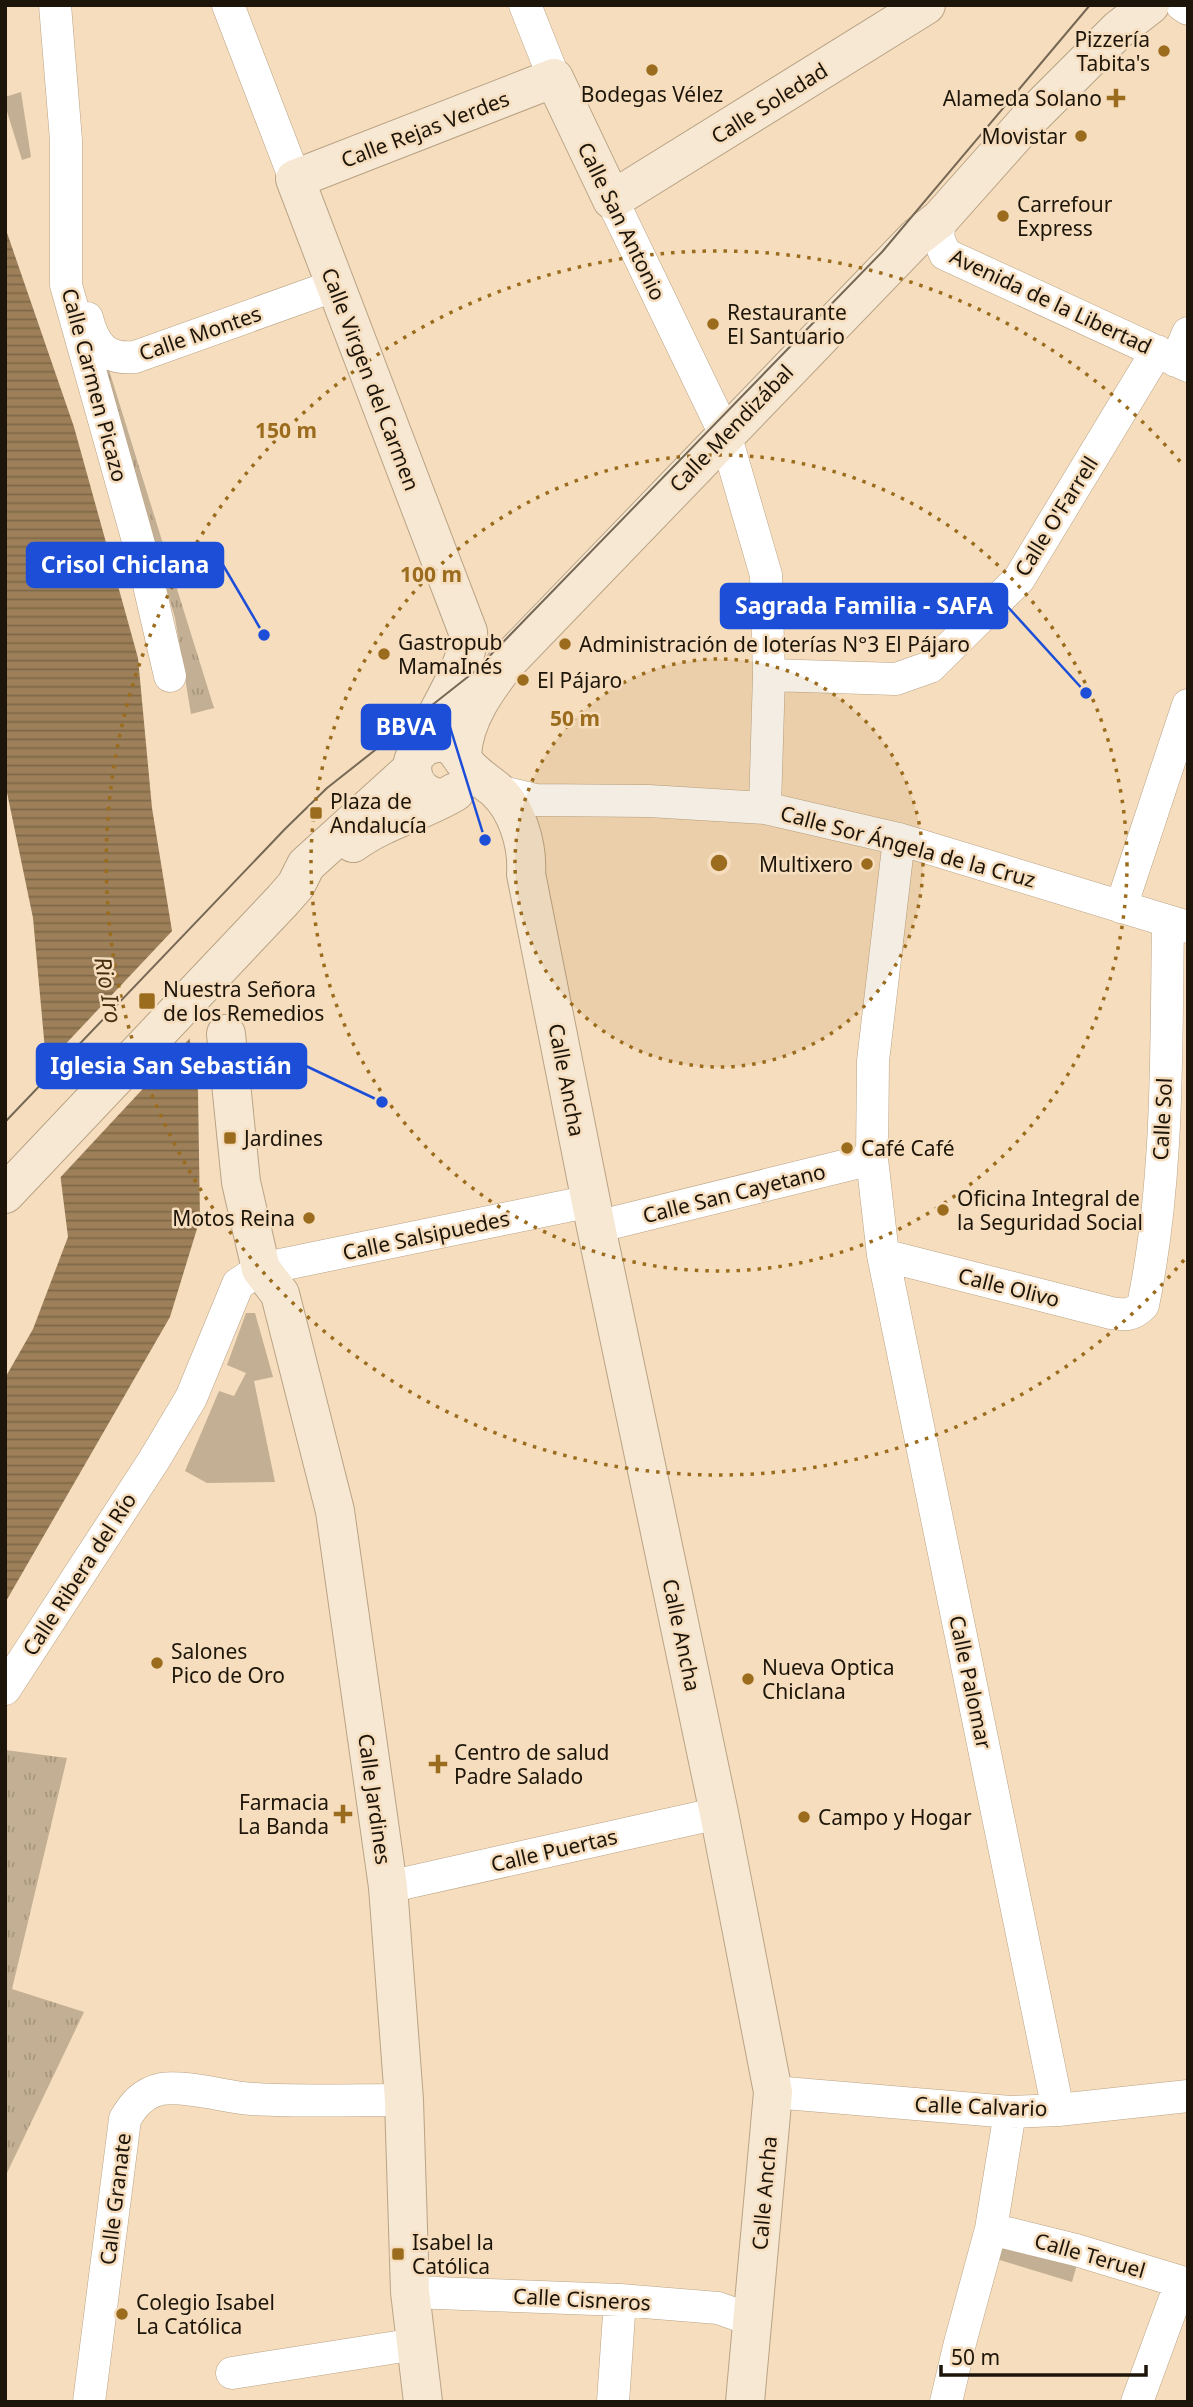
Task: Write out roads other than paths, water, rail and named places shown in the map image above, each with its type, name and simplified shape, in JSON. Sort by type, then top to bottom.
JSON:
[{"type":"main road","name":"Calle Soledad","points":[[612,200],[926,5]]},
{"type":"main road","points":[[1130,5],[1144,5]]},
{"type":"main road","points":[[940,219],[1029,119],[1119,29],[1150,5]]},
{"type":"main road","name":"Calle Rejas Verdes","points":[[295,179],[554,78]]},
{"type":"main road","name":"Calle San Antonio","points":[[554,78],[612,200]]},
{"type":"main road","name":"Calle Virgen del Carmen","points":[[295,179],[468,632],[467,653],[433,719],[417,759]]},
{"type":"main road","name":"Calle Mendizábal","points":[[455,778],[466,731],[475,708],[507,662],[917,236],[940,219]]},
{"type":"main road","points":[[417,759],[414,782],[426,794],[455,778],[497,791],[507,803],[523,839],[527,859],[526,874]]},
{"type":"main road","points":[[5,1215],[18,1198],[14,1182],[290,892],[306,865],[417,759]]},
{"type":"main road","points":[[455,778],[506,833],[517,864],[526,874]]},
{"type":"main road","points":[[290,892],[318,878],[347,848],[369,831],[455,778]]},
{"type":"main road","name":"Calle Ancha","points":[[526,874],[774,2092],[744,2402]]},
{"type":"main road","points":[[226,1034],[241,1182],[261,1269]]},
{"type":"main road","name":"Calle Jardines","points":[[261,1269],[280,1294],[335,1511],[388,1887],[404,2100],[410,2292],[423,2402]]},
{"type":"street","name":"Calle Carmen Picazo","points":[[55,5],[66,140],[66,285],[142,555],[170,676]]},
{"type":"street","name":"Calle Virgen del Carmen","points":[[228,5],[295,179]]},
{"type":"street","name":"Calle San Antonio","points":[[525,5],[554,78]]},
{"type":"street","points":[[1182,5],[1188,9]]},
{"type":"street","name":"Calle San Antonio","points":[[612,200],[725,434],[766,575],[769,675],[765,808]]},
{"type":"street","name":"Avenida de la Libertad","points":[[940,219],[937,237],[945,254],[1177,353]]},
{"type":"street","name":"Calle Montes","points":[[66,231],[92,336],[104,351],[120,358],[135,357],[169,346],[336,285]]},
{"type":"street","name":"Calle O'Farrell","points":[[769,675],[896,679],[930,667],[1019,579],[1177,353]]},
{"type":"street","points":[[1121,907],[1188,705]]},
{"type":"street","name":"Calle Sor Ángela de la Cruz","points":[[497,791],[536,800],[649,801],[765,808],[900,839],[1178,924]]},
{"type":"street","name":"Calle Palomar","points":[[900,839],[873,1061],[872,1159],[883,1255],[1058,2110]]},
{"type":"street","name":"Calle Sol","points":[[1136,1312],[1143,1305],[1158,1199],[1178,924]]},
{"type":"street","name":"Calle San Cayetano","points":[[594,1214],[872,1159]]},
{"type":"street","name":"Calle Salsipuedes","points":[[261,1269],[594,1214]]},
{"type":"street","name":"Calle Olivo","points":[[883,1255],[1111,1313],[1124,1315],[1136,1312]]},
{"type":"street","name":"Calle Ribera del Río","points":[[5,1689],[154,1460],[191,1398],[238,1284],[261,1269]]},
{"type":"street","name":"Calle Puertas","points":[[388,1887],[719,1813]]},
{"type":"street","name":"Calle Granate","points":[[89,2402],[125,2119],[132,2106],[144,2095],[159,2089],[175,2088],[282,2101],[404,2100]]},
{"type":"street","name":"Calle Calvario","points":[[774,2092],[1010,2112],[1058,2110],[1188,2096]]},
{"type":"street","points":[[946,2402],[991,2229],[1010,2112]]},
{"type":"street","name":"Calle Teruel","points":[[991,2229],[1076,2250],[1184,2283]]},
{"type":"street","points":[[1137,2402],[1184,2283]]},
{"type":"street","name":"Calle Cisneros","points":[[410,2292],[620,2300],[718,2308],[752,2320]]},
{"type":"street","points":[[613,2402],[620,2300]]},
{"type":"street","points":[[232,2372],[416,2344]]},
{"type":"water","name":"Rio Iro","points":[[5,227],[74,427],[138,658],[152,808],[198,1091],[200,1219],[170,1317],[5,1603],[5,1378],[33,1329],[68,1237],[46,1061],[33,918],[5,783]]},
{"type":"tram line","points":[[5,1122],[327,788],[474,672],[882,252],[1090,5]]},
{"type":"place","name":"Pizzería Tabita's","points":[[1164,51]]},
{"type":"place","name":"Bodegas Vélez","points":[[652,70]]},
{"type":"place","name":"Alameda Solano","points":[[1116,98]]},
{"type":"place","name":"Movistar","points":[[1081,136]]},
{"type":"place","name":"Carrefour Express","points":[[1003,216]]},
{"type":"place","name":"Restaurante El Santuario","points":[[713,324]]},
{"type":"place","name":"Crisol Chiclana","points":[[264,635]]},
{"type":"place","name":"Administración de loterías N°3 El Pájaro","points":[[565,644]]},
{"type":"place","name":"Gastropub MamaInés","points":[[384,654]]},
{"type":"place","name":"El Pájaro","points":[[523,680]]},
{"type":"place","name":"Sagrada Familia - SAFA","points":[[1086,693]]},
{"type":"place","name":"Plaza de Andalucía","points":[[316,813]]},
{"type":"place","name":"BBVA","points":[[485,840]]},
{"type":"place","name":"Multixero","points":[[867,864]]},
{"type":"place","name":"Nuestra Señora de los Remedios","points":[[147,1001]]},
{"type":"place","name":"Iglesia San Sebastián","points":[[382,1102]]},
{"type":"place","name":"Jardines","points":[[230,1138]]},
{"type":"place","name":"Café Café","points":[[847,1148]]},
{"type":"place","name":"Oficina Integral de la Seguridad Social","points":[[943,1210]]},
{"type":"place","name":"Motos Reina","points":[[309,1218]]},
{"type":"place","name":"Salones Pico de Oro","points":[[157,1663]]},
{"type":"place","name":"Nueva Optica Chiclana","points":[[748,1679]]},
{"type":"place","name":"Centro de salud Padre Salado","points":[[438,1764]]},
{"type":"place","name":"Farmacia La Banda","points":[[343,1814]]},
{"type":"place","name":"Campo y Hogar","points":[[804,1817]]},
{"type":"place","name":"Isabel la Católica","points":[[398,2254]]},
{"type":"place","name":"Colegio Isabel La Católica","points":[[122,2314]]}]
